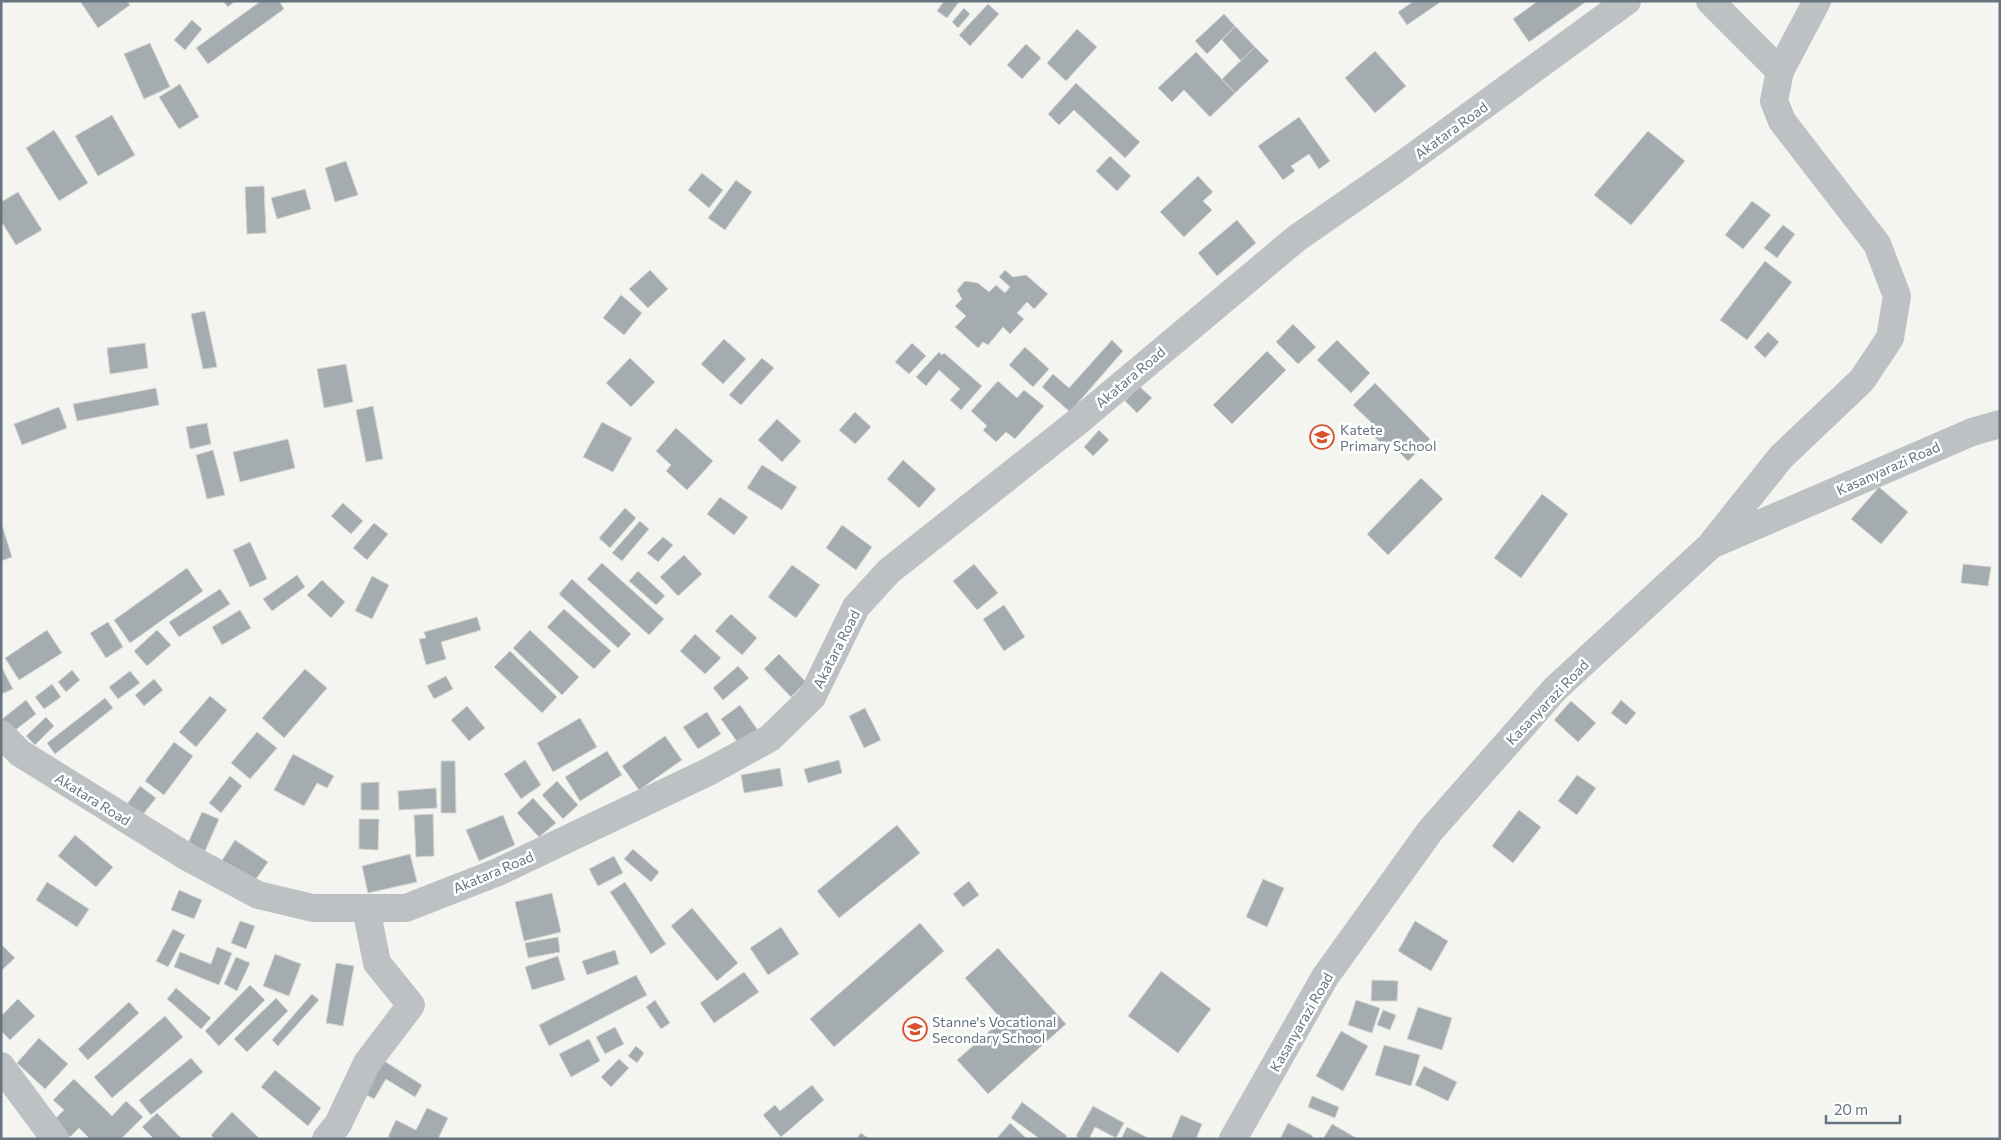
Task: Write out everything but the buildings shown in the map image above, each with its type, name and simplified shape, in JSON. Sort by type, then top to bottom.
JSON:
[{"type":"street","name":"Akatara Road","points":[[1,734],[20,753],[189,858],[258,895],[313,908],[406,908],[498,872],[710,772],[770,738],[812,697],[856,607],[889,571],[1076,423],[1297,238],[1474,114],[1627,1]]},
{"type":"street","points":[[1710,1],[1780,71]]},
{"type":"street","points":[[1711,546],[1781,456],[1862,380],[1890,338],[1897,296],[1877,244],[1782,121],[1774,101],[1780,71],[1817,1]]},
{"type":"street","name":"Kasanyarazi Road","points":[[1233,1139],[1326,977],[1430,831],[1556,689],[1711,546],[1972,432],[2000,424]]},
{"type":"street","points":[[326,1139],[338,1124],[367,1064],[411,1005],[377,963],[366,908]]},
{"type":"street","points":[[1,1066],[55,1139]]},
{"type":"place","name":"Katete Primary School","points":[[1322,437]]},
{"type":"place","name":"Stanne's Vocational Secondary School","points":[[915,1029]]}]
